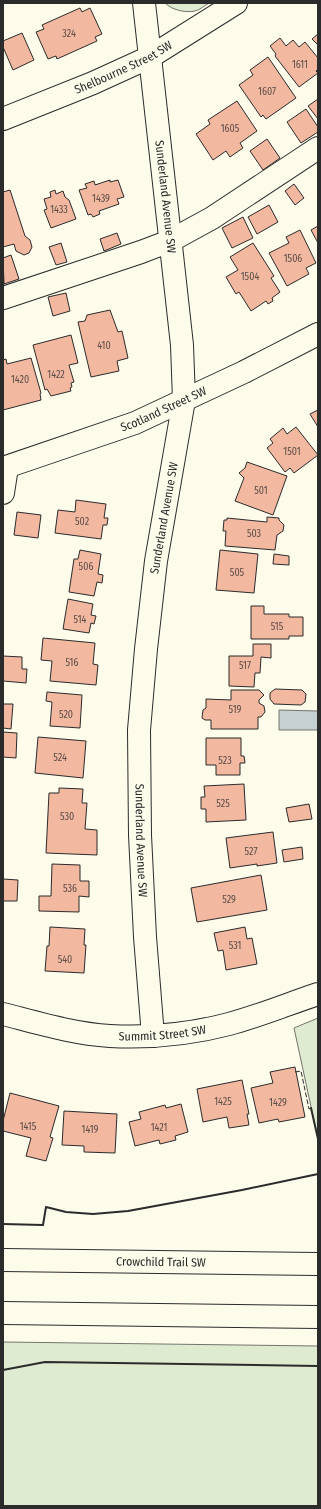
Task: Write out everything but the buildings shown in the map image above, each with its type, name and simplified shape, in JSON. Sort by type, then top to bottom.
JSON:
[{"type":"main road","name":"Sunderland Avenue SW","points":[[144,3],[182,345],[184,400],[156,562],[139,730],[140,835],[152,1036]]},
{"type":"main road","name":"Shelbourne Street SW","points":[[3,119],[93,83],[150,57],[236,3]]},
{"type":"main road","points":[[3,298],[141,252],[170,240],[212,218],[318,148]]},
{"type":"main road","name":"Scotland Street SW","points":[[5,467],[135,423],[244,372],[318,334]]},
{"type":"main road","points":[[3,493],[5,467]]},
{"type":"main road","name":"Summit Street SW","points":[[3,1014],[57,1028],[94,1034],[109,1036],[152,1036],[228,1025],[318,994]]},
{"type":"main road","name":"Crowchild Trail SW","points":[[3,1260],[318,1264]]},
{"type":"main road","points":[[3,1313],[318,1317]]},
{"type":"green space","points":[[165,3],[209,3],[201,9],[187,12],[175,9]]},
{"type":"green space","points":[[318,1018],[318,1139],[294,1028]]},
{"type":"green space","points":[[3,1342],[318,1346],[318,1506],[3,1506]]},
{"type":"shaded area","points":[[279,710],[318,711],[318,730],[279,730]]},
{"type":"fence","points":[[295,1072],[301,1071],[309,1109],[311,1108]]},
{"type":"wall","points":[[311,1108],[318,1139]]},
{"type":"wall","points":[[3,1224],[43,1225],[46,1207],[66,1212],[93,1214],[128,1211],[318,1174]]},
{"type":"wall","points":[[3,1370],[45,1362],[318,1366]]}]
